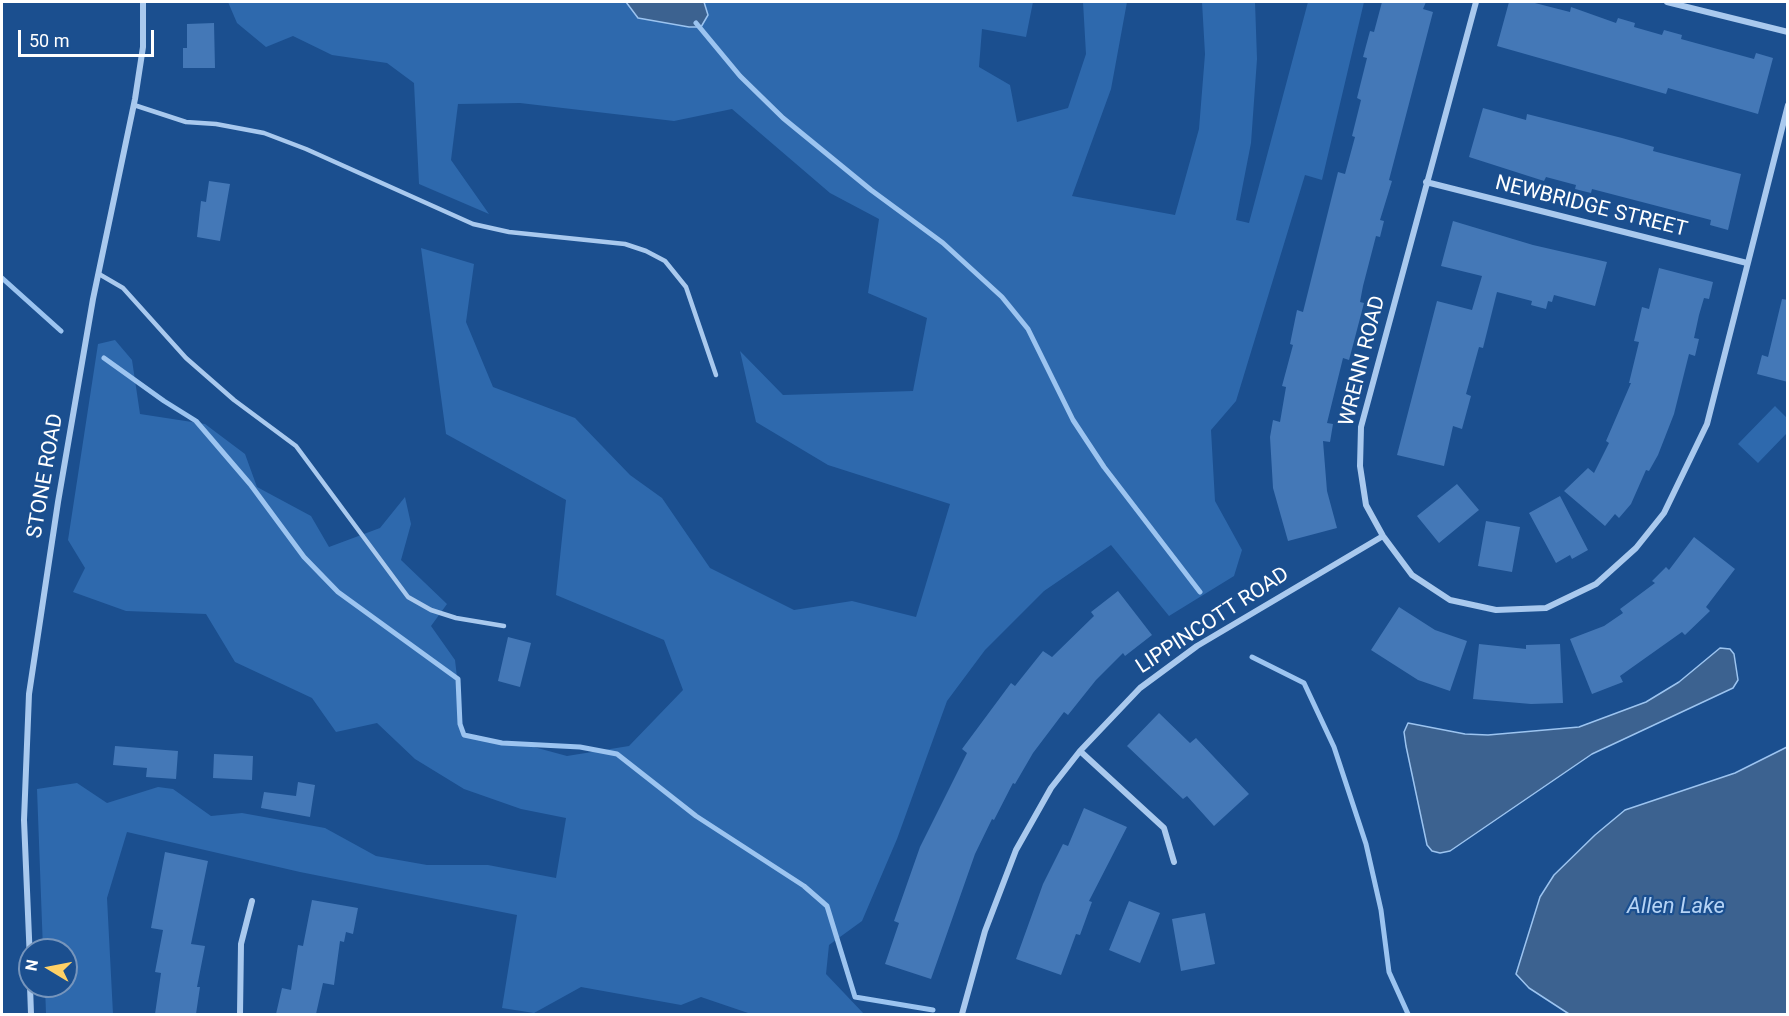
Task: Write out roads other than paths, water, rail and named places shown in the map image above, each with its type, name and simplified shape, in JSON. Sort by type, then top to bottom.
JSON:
[{"type":"street","name":"STONE ROAD","points":[[29,938],[24,820],[28,694],[57,502],[99,274],[134,105],[143,48],[143,2]]},
{"type":"street","name":"WRENN ROAD","points":[[1476,2],[1361,427],[1360,466],[1366,505],[1383,536],[1412,575],[1450,600],[1496,610],[1546,608],[1596,584],[1636,548],[1664,513],[1683,478],[1707,424],[1788,105]]},
{"type":"street","points":[[1667,2],[1788,32]]},
{"type":"street","name":"NEWBRIDGE STREET","points":[[1426,182],[1747,263]]},
{"type":"street","name":"LIPPINCOTT ROAD","points":[[962,1014],[985,931],[1016,850],[1051,788],[1080,751],[1140,688],[1197,646],[1383,536]]},
{"type":"street","points":[[1080,751],[1164,828],[1174,862]]},
{"type":"street","points":[[240,1014],[241,944],[252,901]]},
{"type":"street","points":[[30,998],[31,1014]]},
{"type":"lane","points":[[134,105],[186,122],[216,124],[264,133],[306,149],[473,224],[509,232],[625,244],[646,251],[665,261],[686,287],[716,375]]},
{"type":"lane","points":[[99,274],[123,288],[186,358],[218,386],[296,446],[408,597],[431,610],[456,618],[504,626]]},
{"type":"water","points":[[626,2],[704,2],[708,15],[701,27],[689,27],[638,18]]},
{"type":"water","points":[[1720,648],[1730,649],[1734,654],[1738,680],[1733,688],[1592,754],[1450,851],[1440,853],[1432,851],[1427,845],[1406,746],[1404,732],[1408,723],[1465,734],[1488,735],[1579,727],[1646,702],[1679,682]]},
{"type":"water","name":"Allen Lake","points":[[1787,747],[1787,1014],[1569,1014],[1529,988],[1516,974],[1540,897],[1554,875],[1595,835],[1625,810],[1735,773]]},
{"type":"waterway","points":[[696,23],[740,76],[783,118],[871,190],[943,243],[1002,297],[1028,329],[1073,420],[1104,467],[1200,592]]},
{"type":"waterway","points":[[2,278],[61,331]]},
{"type":"waterway","points":[[104,358],[196,421],[250,484],[304,557],[338,592],[458,679],[460,724],[464,735],[502,743],[580,747],[617,754],[696,816],[804,886],[827,906],[855,997],[933,1010]]},
{"type":"waterway","points":[[1252,657],[1304,683],[1334,747],[1366,844],[1381,910],[1389,972],[1408,1014]]}]
